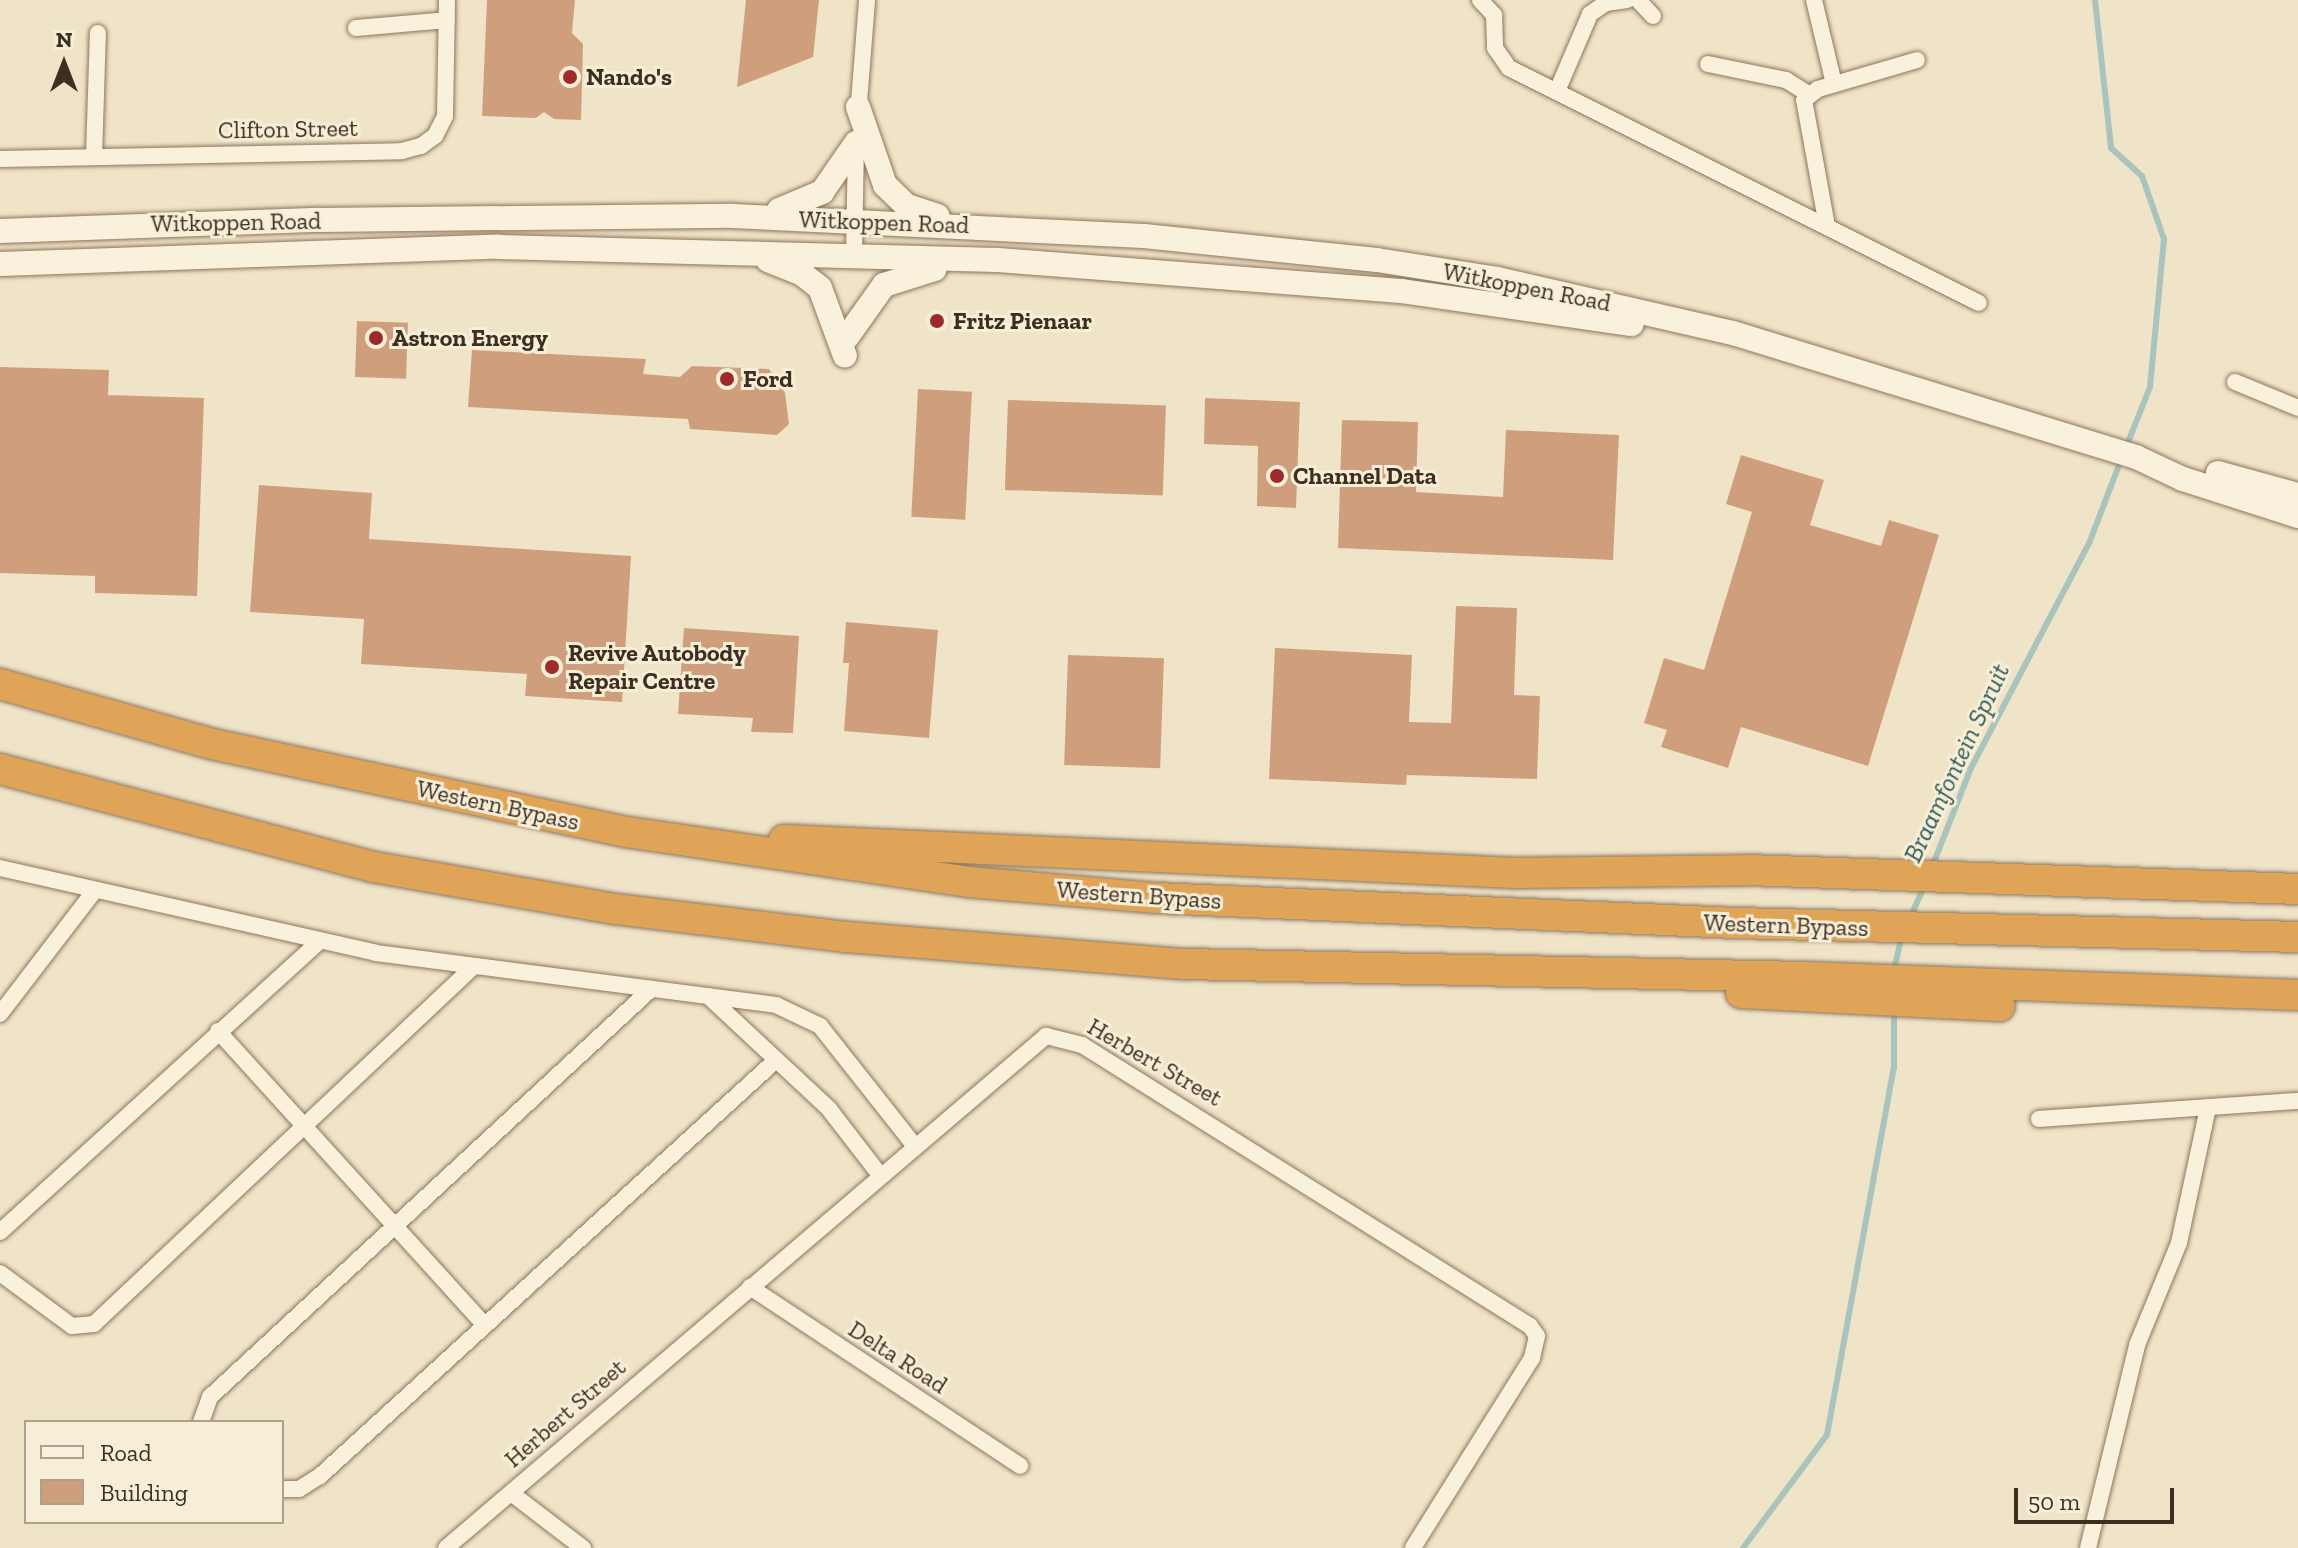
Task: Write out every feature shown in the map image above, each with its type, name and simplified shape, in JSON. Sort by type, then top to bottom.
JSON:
[{"type":"highway","name":"Western Bypass","points":[[0,684],[212,744],[627,832],[955,880],[1156,898],[1735,923],[2036,934],[2298,937]]},
{"type":"highway","points":[[0,769],[374,867],[615,909],[846,937],[1184,964],[1617,975],[1806,989],[2016,996],[2298,1015]]},
{"type":"highway","points":[[682,838],[844,841],[1514,873],[1747,870],[2046,883],[2298,889]]},
{"type":"highway","points":[[2016,996],[2298,995]]},
{"type":"main road","points":[[858,107],[873,161],[894,197],[920,212],[981,226]]},
{"type":"main road","points":[[733,216],[810,201],[828,186],[856,143]]},
{"type":"main road","name":"Witkoppen Road","points":[[0,231],[303,220],[733,216],[1144,236],[1410,264],[1640,310],[1733,333],[1756,343],[2145,460],[2183,479],[2298,516]]},
{"type":"main road","name":"Witkoppen Road","points":[[0,264],[499,247],[997,260],[1402,291],[1607,320],[1732,345],[1756,343]]},
{"type":"main road","points":[[698,250],[775,262],[809,278],[827,300],[846,347],[876,293],[897,277],[997,260]]},
{"type":"main road","name":"Witkoppen Road","points":[[2145,460],[2189,465],[2298,495]]},
{"type":"street","name":"Clifton Street","points":[[0,159],[402,151],[421,146],[435,136],[445,116],[447,0]]},
{"type":"street","points":[[854,256],[856,143],[867,0]]},
{"type":"street","points":[[1557,91],[1590,14],[1606,3],[1627,0]]},
{"type":"street","points":[[1638,0],[1653,16]]},
{"type":"street","points":[[1814,0],[1834,84]]},
{"type":"street","points":[[1482,2],[1494,15],[1495,48],[1502,63],[1979,303]]},
{"type":"street","points":[[356,28],[447,20]]},
{"type":"street","points":[[94,157],[98,33]]},
{"type":"street","points":[[1827,226],[1802,107],[1808,94],[1917,60]]},
{"type":"street","points":[[1708,64],[1786,80],[1808,94]]},
{"type":"street","points":[[2235,382],[2298,408]]},
{"type":"street","points":[[0,868],[318,943],[473,967],[776,1005],[820,1026],[914,1145]]},
{"type":"street","points":[[0,1014],[95,890]]},
{"type":"street","points":[[0,1232],[318,943]]},
{"type":"street","points":[[0,1273],[72,1326],[94,1324],[473,967]]},
{"type":"street","points":[[202,1420],[210,1397],[396,1229],[651,989]]},
{"type":"street","points":[[708,996],[829,1109],[879,1174]]},
{"type":"street","points":[[218,1031],[485,1325]]},
{"type":"street","name":"Herbert Street","points":[[446,1548],[1036,1040],[1070,1039],[1521,1318],[1537,1336],[1537,1348],[1413,1548]]},
{"type":"street","points":[[284,1489],[299,1489],[320,1476],[776,1060]]},
{"type":"street","points":[[2039,1119],[2298,1101]]},
{"type":"street","points":[[2088,1548],[2137,1345],[2179,1243],[2208,1108]]},
{"type":"street","name":"Delta Road","points":[[750,1287],[1020,1466]]},
{"type":"street","name":"Herbert Street","points":[[511,1493],[583,1548]]},
{"type":"building","points":[[487,0],[575,0],[572,33],[583,44],[581,120],[554,119],[544,112],[536,118],[482,116]]},
{"type":"building","points":[[746,0],[819,0],[813,57],[737,87]]},
{"type":"building","points":[[357,321],[408,323],[406,379],[355,377]]},
{"type":"building","points":[[472,350],[646,359],[643,374],[680,377],[692,366],[769,369],[785,393],[789,424],[777,435],[690,429],[688,419],[468,407]]},
{"type":"building","points":[[0,367],[109,370],[108,395],[204,398],[197,596],[95,593],[95,576],[0,573]]},
{"type":"building","points":[[918,389],[972,392],[965,520],[911,517]]},
{"type":"building","name":"Channel Data","points":[[1205,398],[1300,402],[1296,508],[1257,506],[1258,446],[1204,444]]},
{"type":"building","points":[[1008,400],[1166,406],[1163,495],[1005,490]]},
{"type":"building","points":[[1342,420],[1418,422],[1416,492],[1503,497],[1506,430],[1619,435],[1613,560],[1338,548]]},
{"type":"building","points":[[1741,455],[1824,480],[1810,525],[1881,546],[1889,520],[1939,535],[1868,766],[1741,727],[1728,768],[1661,747],[1667,730],[1644,723],[1664,658],[1704,670],[1752,512],[1726,504]]},
{"type":"building","points":[[259,485],[372,493],[369,539],[631,556],[622,702],[525,696],[527,674],[361,664],[364,619],[250,612]]},
{"type":"building","points":[[1456,606],[1517,608],[1514,695],[1540,696],[1537,779],[1407,775],[1406,785],[1269,779],[1275,648],[1412,655],[1409,722],[1451,723]]},
{"type":"building","points":[[846,622],[938,630],[929,738],[844,731],[849,663],[843,663]]},
{"type":"building","points":[[684,628],[799,636],[793,733],[751,732],[753,718],[678,714]]},
{"type":"building","points":[[1068,655],[1164,658],[1160,768],[1064,765]]},
{"type":"waterway","name":"Braamfontein Spruit","points":[[2095,0],[2111,148],[2142,176],[2164,239],[2150,387],[2125,450]]},
{"type":"waterway","name":"Braamfontein Spruit","points":[[1932,867],[1971,768],[2090,541],[2121,460]]},
{"type":"waterway","name":"Braamfontein Spruit","points":[[1910,918],[1925,884]]},
{"type":"waterway","name":"Braamfontein Spruit","points":[[1894,970],[1902,935]]},
{"type":"waterway","name":"Braamfontein Spruit","points":[[1743,1548],[1827,1435],[1894,1068],[1894,1010]]},
{"type":"place","name":"Nando's","points":[[570,77]]},
{"type":"place","name":"Fritz Pienaar","points":[[937,321]]},
{"type":"place","name":"Astron Energy","points":[[376,338]]},
{"type":"place","name":"Ford","points":[[727,379]]},
{"type":"place","name":"Channel Data","points":[[1277,476]]},
{"type":"place","name":"Revive Autobody Repair Centre","points":[[552,667]]}]
